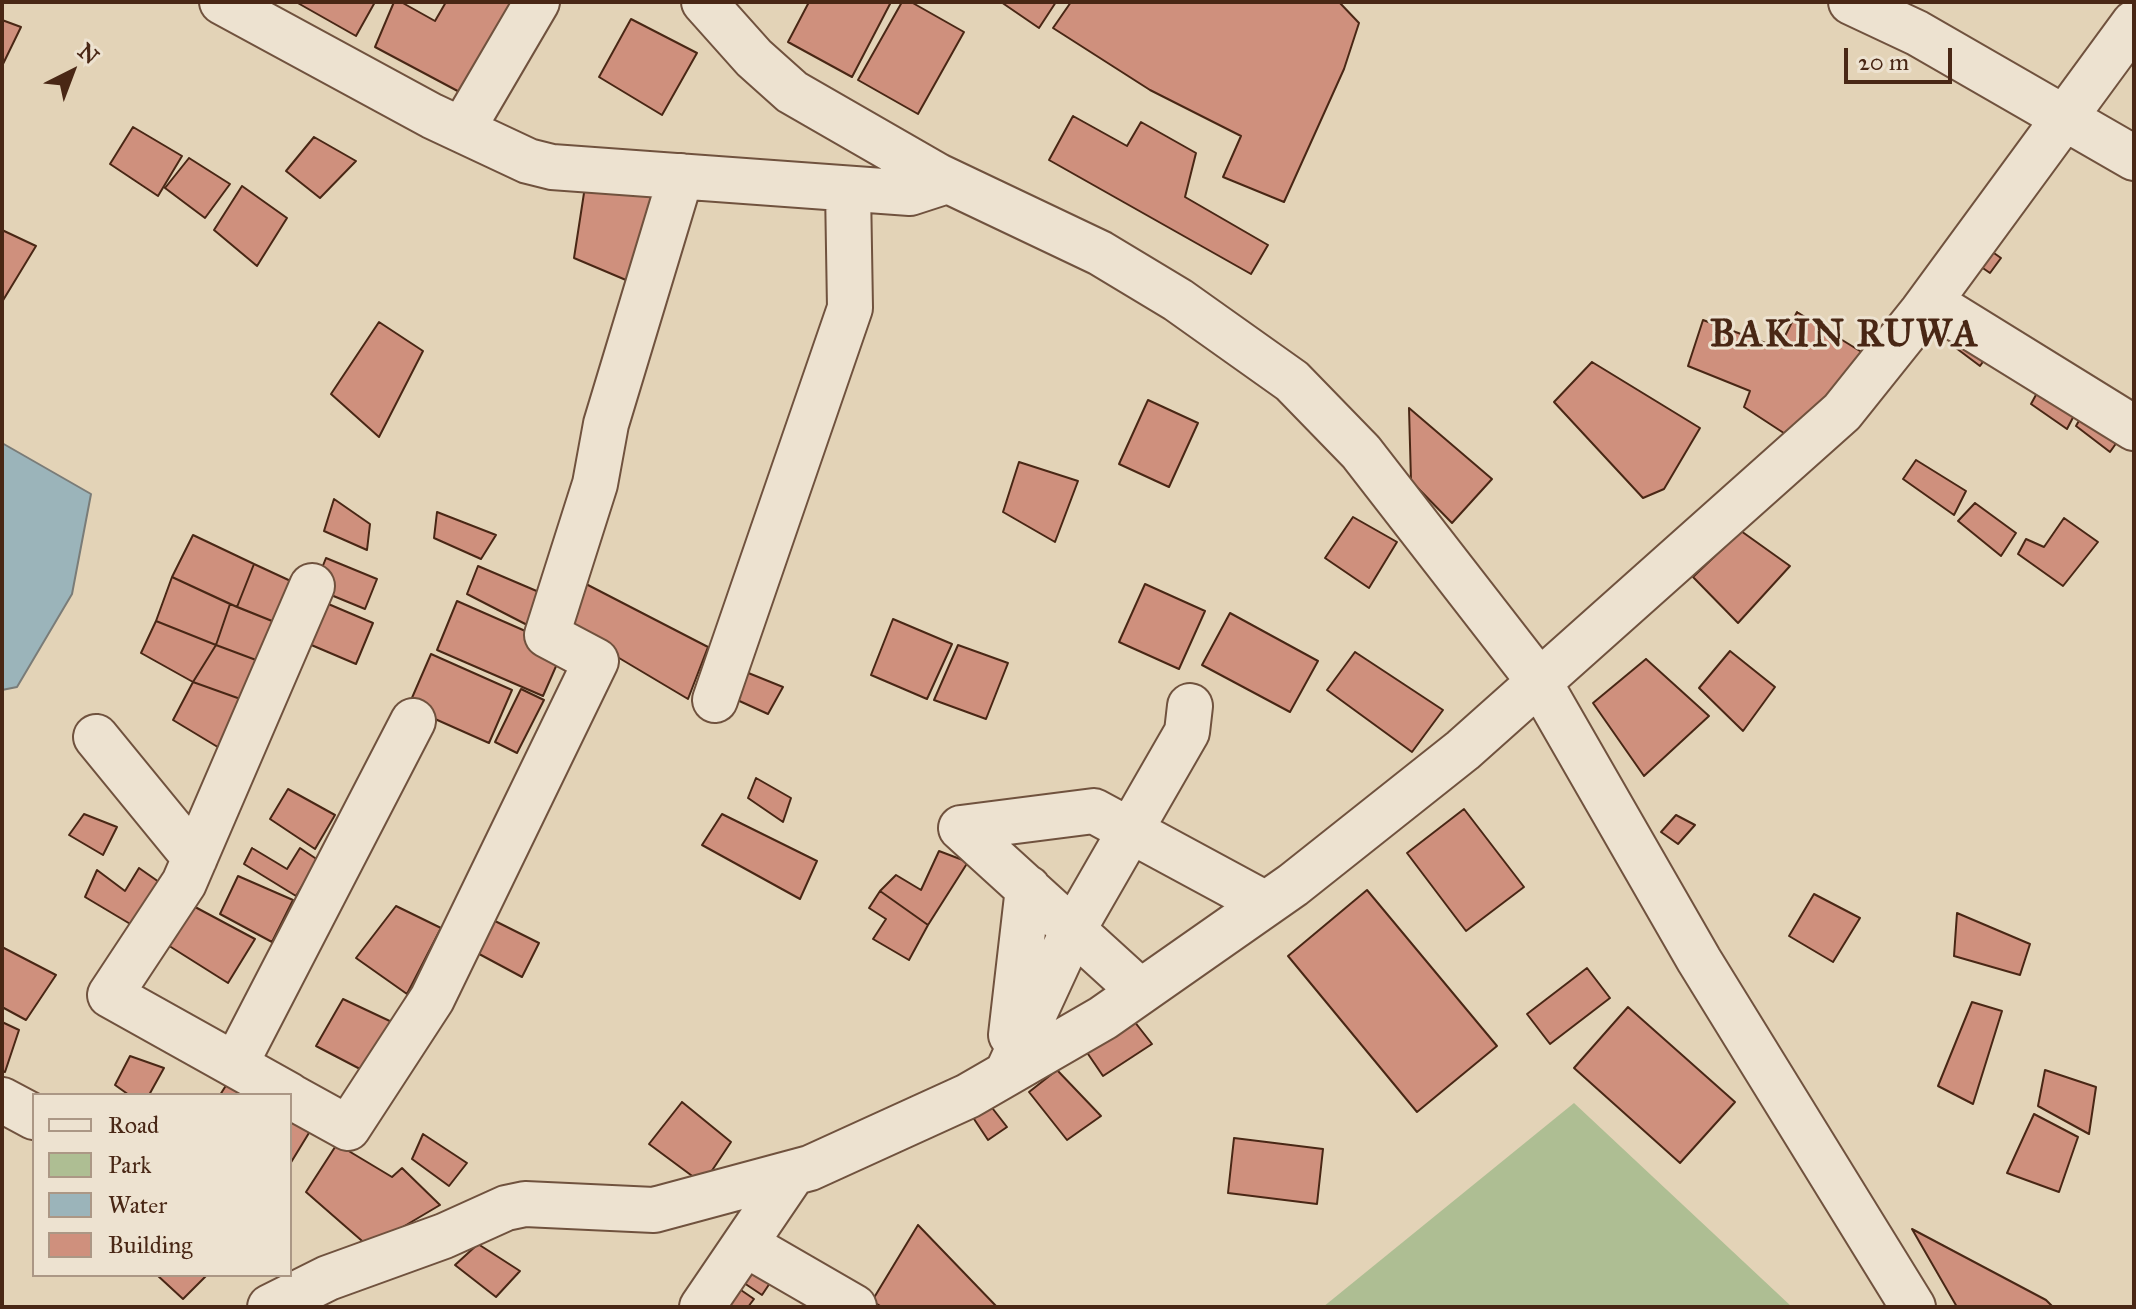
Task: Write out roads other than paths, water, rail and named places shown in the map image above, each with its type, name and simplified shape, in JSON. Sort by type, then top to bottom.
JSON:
[{"type":"street","points":[[222,2],[462,130],[528,161],[552,167],[910,193],[947,181]]},
{"type":"street","points":[[462,130],[537,2]]},
{"type":"street","points":[[704,2],[754,58],[792,92],[947,181],[1100,253],[1178,300],[1292,381],[1361,452],[1538,680],[1699,960],[1913,1307]]},
{"type":"street","points":[[1851,2],[1917,33],[2134,158]]},
{"type":"street","points":[[270,1307],[302,1278],[444,1236],[506,1208],[525,1204],[654,1210],[793,1173],[968,1096],[1140,991],[1266,904],[1463,750],[1842,412],[1930,302],[2067,119],[2134,23]]},
{"type":"street","points":[[292,1096],[348,1128],[432,999],[596,661],[547,635],[595,484],[606,424],[681,176]]},
{"type":"street","points":[[715,700],[850,308],[848,189]]},
{"type":"street","points":[[1930,302],[2134,428]]},
{"type":"street","points":[[286,1093],[110,995],[184,883],[312,586]]},
{"type":"street","points":[[1007,1073],[1073,930],[1187,732],[1190,706]]},
{"type":"street","points":[[235,1065],[413,721]]},
{"type":"street","points":[[96,737],[195,858]]},
{"type":"street","points":[[1140,991],[961,828],[1094,811],[1266,904]]},
{"type":"street","points":[[1007,1073],[1028,888]]},
{"type":"street","points":[[2,1100],[32,1116]]},
{"type":"street","points":[[702,1307],[793,1173]]},
{"type":"street","points":[[745,1244],[854,1307]]},
{"type":"water","points":[[2,443],[91,494],[72,594],[17,687],[2,690]]},
{"type":"district","name":"BAKIN RUWA","points":[[1845,337]]}]
